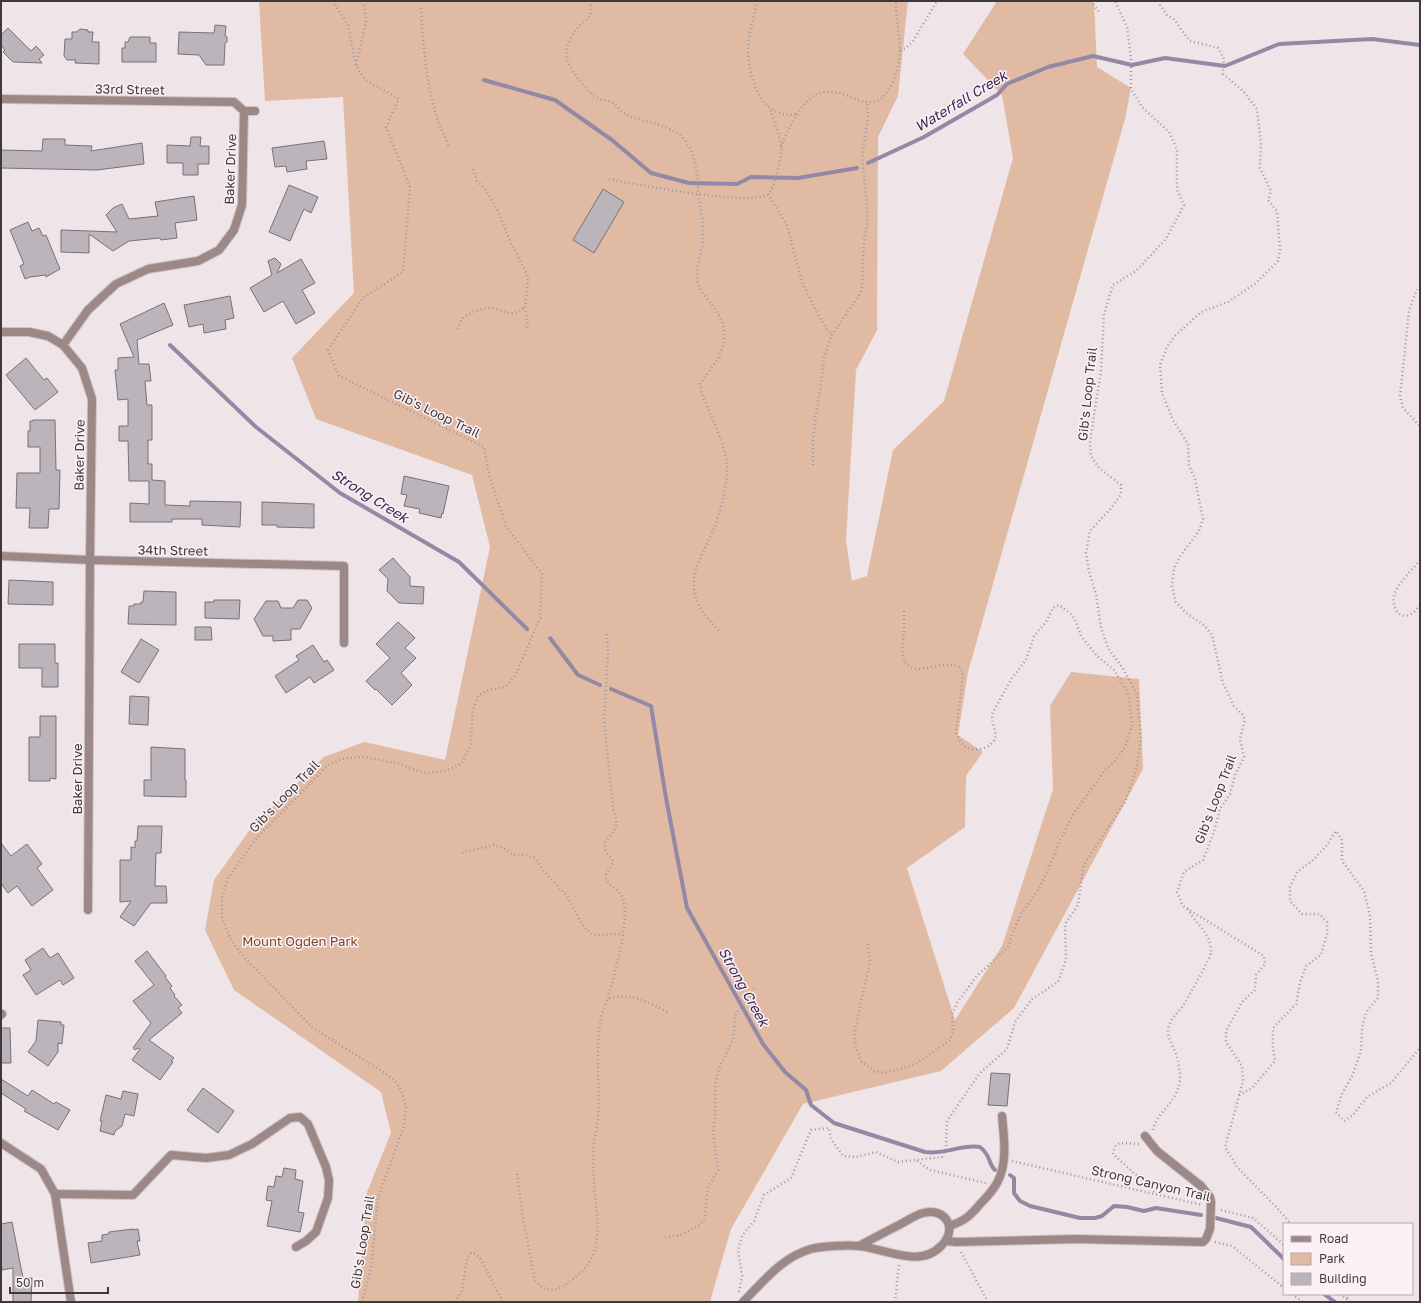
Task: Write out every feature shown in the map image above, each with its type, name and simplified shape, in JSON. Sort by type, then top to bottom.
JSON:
[{"type":"street","name":"33rd Street","points":[[1,99],[234,102],[244,111],[256,111]]},
{"type":"street","name":"Baker Drive","points":[[88,910],[92,399],[82,368],[63,345],[88,310],[116,284],[148,268],[198,261],[220,250],[234,230],[242,205],[244,111]]},
{"type":"street","points":[[1,332],[29,332],[48,336],[63,345]]},
{"type":"street","name":"34th Street","points":[[1,556],[90,560],[344,566],[344,643]]},
{"type":"street","points":[[949,1226],[969,1217],[996,1185],[999,1179],[1004,1160],[1005,1146],[1002,1116]]},
{"type":"street","points":[[56,1194],[133,1195],[171,1155],[206,1158],[229,1155],[252,1144],[290,1118],[300,1117],[308,1124],[326,1167],[329,1180],[328,1198],[316,1232],[296,1247]]},
{"type":"street","points":[[946,1241],[1204,1241],[1210,1229],[1210,1197],[1207,1192],[1157,1151],[1147,1138]]},
{"type":"street","points":[[1,1143],[41,1169],[56,1194],[71,1302]]},
{"type":"street","points":[[740,1299],[780,1264],[812,1249],[859,1246],[901,1255],[922,1257],[939,1250],[946,1241],[949,1226],[947,1219],[943,1216],[936,1213],[924,1213],[859,1246]]},
{"type":"path","name":"Gib's Loop Trail","points":[[333,1],[348,25],[356,66],[366,80],[399,98],[386,127],[410,187],[403,272],[363,298],[328,350],[339,376],[484,447],[489,475],[506,526],[542,574],[540,618],[515,676],[505,687],[488,690],[478,696],[473,710],[470,747],[461,764],[445,771],[424,773],[400,764],[366,757],[345,758],[328,765],[255,840],[227,880],[222,898],[222,918],[230,938],[242,955],[313,1028],[388,1075],[397,1083],[402,1093],[406,1107],[404,1126],[378,1198],[371,1268],[362,1302]]},
{"type":"path","points":[[356,66],[366,21],[364,1]]},
{"type":"path","points":[[590,1],[591,14],[588,19],[571,35],[568,43],[568,62],[574,72],[594,96],[599,99],[611,101],[621,112],[628,116],[654,123],[685,140],[693,156],[698,174],[698,195],[703,238],[697,276],[699,287],[720,315],[724,330],[724,340],[720,357],[700,384],[702,394],[727,461],[727,474],[724,492],[714,527],[698,565],[694,582],[695,594],[698,603],[704,613],[720,632]]},
{"type":"path","points":[[609,179],[698,195],[756,198],[768,194],[773,187],[777,174],[781,147],[770,109],[759,95],[754,81],[749,57],[749,37],[758,1]]},
{"type":"path","points":[[781,147],[788,130],[798,114],[809,100],[818,93],[825,91],[838,93],[866,102],[879,100],[890,89],[898,65],[900,50],[896,1]]},
{"type":"path","points":[[900,50],[906,48],[913,42],[937,1]]},
{"type":"path","points":[[1091,1],[1099,12]]},
{"type":"path","name":"Gib's Loop Trail","points":[[740,1299],[742,1276],[738,1250],[742,1236],[754,1221],[764,1195],[791,1178],[811,1130],[829,1128],[831,1139],[843,1156],[856,1157],[876,1152],[898,1162],[942,1157],[946,1147],[947,1121],[980,1073],[1007,1049],[1015,1022],[1032,999],[1058,982],[1066,960],[1065,924],[1078,905],[1084,864],[1125,802],[1136,770],[1141,740],[1137,694],[1124,670],[1108,648],[1102,628],[1096,594],[1089,572],[1086,553],[1090,531],[1122,494],[1121,485],[1098,468],[1091,456],[1090,442],[1101,371],[1104,314],[1113,285],[1136,271],[1166,239],[1184,205],[1177,190],[1177,149],[1169,132],[1142,107],[1131,89],[1132,70],[1127,27],[1115,1]]},
{"type":"path","name":"Gib's Loop Trail","points":[[1159,1],[1167,15],[1175,20],[1190,41],[1218,48],[1224,58],[1223,74],[1243,91],[1257,109],[1261,145],[1260,168],[1272,191],[1268,200],[1277,211],[1280,250],[1278,261],[1256,283],[1228,302],[1200,312],[1175,336],[1167,347],[1160,365],[1162,393],[1173,420],[1188,444],[1189,465],[1195,479],[1203,519],[1198,531],[1181,555],[1174,568],[1172,586],[1176,602],[1186,613],[1205,626],[1212,635],[1223,683],[1234,706],[1242,714],[1245,720],[1240,739],[1244,757],[1235,775],[1230,794],[1220,809],[1214,832],[1203,860],[1184,872],[1177,892],[1183,906],[1264,956],[1264,964],[1256,975],[1255,990],[1242,1002],[1226,1031],[1226,1042],[1242,1066],[1243,1081],[1225,1147],[1237,1167],[1290,1223]]},
{"type":"path","points":[[421,8],[423,39],[430,91],[436,116],[449,147]]},
{"type":"path","points":[[813,465],[813,438],[822,384],[824,357],[832,335],[860,294],[862,286],[867,207],[862,155],[868,117],[866,102]]},
{"type":"path","points":[[770,109],[783,115],[798,114]]},
{"type":"path","points":[[473,169],[477,181],[484,188],[496,207],[511,243],[527,274],[528,282],[525,307],[528,331]]},
{"type":"path","points":[[768,194],[787,226],[802,282],[818,316],[832,335]]},
{"type":"path","points":[[1420,286],[1409,311],[1400,397],[1403,408],[1420,426]]},
{"type":"path","points":[[458,329],[461,320],[480,310],[489,308],[513,314],[519,312],[525,307]]},
{"type":"path","points":[[1420,560],[1398,588],[1393,604],[1396,611],[1402,615],[1415,611],[1420,605]]},
{"type":"path","points":[[868,944],[870,961],[855,1030],[855,1045],[861,1061],[874,1071],[880,1073],[897,1070],[916,1064],[950,1040],[953,1033],[952,1014],[957,1003],[976,977],[1009,946],[1012,934],[1021,914],[1037,892],[1060,840],[1074,813],[1105,770],[1116,760],[1125,747],[1132,724],[1128,693],[1119,678],[1114,670],[1097,656],[1084,640],[1072,616],[1059,604],[1053,608],[1046,622],[1034,636],[1026,660],[1012,678],[992,714],[991,719],[996,737],[994,741],[986,747],[978,750],[968,748],[959,739],[956,733],[963,673],[960,668],[956,666],[948,665],[914,669],[906,663],[902,652],[904,611]]},
{"type":"path","points":[[517,1174],[523,1218],[535,1281],[541,1288],[549,1290],[559,1289],[589,1265],[595,1249],[598,1220],[593,1161],[594,1142],[598,1119],[600,1023],[604,1006],[608,999],[619,953],[624,914],[624,900],[620,892],[609,883],[606,878],[613,862],[606,851],[605,846],[607,840],[616,830],[604,720],[608,655],[607,634]]},
{"type":"path","points":[[1238,1095],[1252,1088],[1275,1061],[1273,1048],[1273,1028],[1296,1004],[1300,983],[1306,966],[1321,954],[1327,934],[1327,922],[1319,914],[1302,914],[1290,901],[1290,887],[1297,872],[1312,861],[1327,845],[1336,831],[1342,840],[1342,862],[1364,890],[1370,915],[1371,953],[1378,981],[1378,998],[1366,1012],[1362,1030],[1361,1051],[1353,1074],[1342,1094],[1336,1112],[1344,1121],[1353,1115],[1367,1097],[1391,1083],[1420,1048]]},
{"type":"path","points":[[462,853],[494,845],[504,848],[513,855],[526,855],[536,858],[542,869],[567,896],[582,924],[589,932],[594,935],[622,934]]},
{"type":"path","points":[[1157,1194],[1115,1157],[1113,1152],[1116,1145],[1120,1143],[1145,1143],[1147,1138],[1152,1135],[1155,1123],[1175,1097],[1178,1090],[1180,1078],[1179,1064],[1168,1036],[1168,1028],[1173,1018],[1186,1001],[1211,952],[1209,941],[1204,931],[1188,909]]},
{"type":"path","points":[[665,1237],[680,1235],[698,1226],[704,1220],[708,1187],[718,1170],[713,1133],[717,1076],[721,1064],[733,1040],[736,1013],[746,1003],[754,988]]},
{"type":"path","points":[[608,999],[615,996],[626,996],[650,1003],[669,1013]]},
{"type":"path","name":"Strong Canyon Trail","points":[[1004,1160],[1157,1194],[1253,1218],[1283,1244]]},
{"type":"path","points":[[917,1161],[930,1170],[996,1185]]},
{"type":"path","points":[[1204,1241],[1232,1246],[1283,1287]]},
{"type":"path","points":[[956,1242],[988,1302]]},
{"type":"path","points":[[455,1302],[462,1291],[467,1258],[471,1253],[476,1254],[481,1260],[503,1302]]},
{"type":"path","points":[[895,1302],[901,1255]]},
{"type":"path","points":[[1294,1295],[1304,1302]]},
{"type":"path","points":[[1341,1295],[1349,1302]]},
{"type":"green space","name":"Mount Ogden Park","points":[[259,1],[908,1],[898,96],[878,137],[877,330],[856,370],[846,540],[852,581],[867,576],[893,450],[944,401],[1013,158],[1002,95],[963,54],[997,1],[1094,1],[1097,67],[1131,88],[1125,119],[968,672],[958,735],[983,752],[966,776],[965,827],[907,868],[955,1020],[1002,946],[1053,789],[1050,706],[1071,672],[1139,679],[1143,769],[1014,1008],[941,1071],[803,1104],[731,1229],[710,1302],[358,1302],[367,1192],[391,1133],[381,1092],[234,990],[205,930],[214,880],[251,828],[324,757],[364,742],[445,760],[490,547],[472,475],[316,419],[292,358],[354,293],[343,97],[265,101]]},
{"type":"building","points":[[215,25],[226,26],[225,36],[227,37],[227,42],[225,43],[224,65],[206,65],[199,55],[178,54],[179,32],[214,33]]},
{"type":"building","points":[[8,28],[31,51],[36,46],[44,55],[39,59],[42,63],[14,62],[3,52],[5,50],[1,45],[1,35]]},
{"type":"building","points":[[80,29],[93,32],[92,42],[99,42],[99,64],[75,63],[76,60],[67,60],[64,56],[65,39],[72,39],[72,32],[77,32]]},
{"type":"building","points":[[130,37],[150,37],[150,43],[156,43],[156,62],[122,62],[122,48],[125,48],[125,42],[128,42]]},
{"type":"building","points":[[191,137],[201,137],[200,146],[209,146],[209,164],[198,164],[198,175],[183,175],[183,163],[167,163],[167,145],[190,146]]},
{"type":"building","points":[[43,139],[65,139],[65,145],[92,146],[91,151],[142,143],[144,164],[97,170],[1,168],[1,150],[42,151]]},
{"type":"building","points":[[324,141],[327,159],[306,161],[307,169],[287,172],[286,166],[275,167],[272,148]]},
{"type":"building","points":[[289,185],[318,197],[311,213],[304,209],[290,241],[269,232]]},
{"type":"building","points":[[603,189],[624,202],[594,253],[573,240]]},
{"type":"building","points":[[194,196],[197,220],[175,223],[177,238],[129,241],[113,251],[89,234],[89,253],[61,252],[61,230],[117,232],[106,215],[113,208],[122,204],[129,219],[158,216],[155,202]]},
{"type":"building","points":[[28,222],[32,231],[39,228],[43,236],[46,235],[60,269],[46,277],[46,275],[25,279],[20,266],[24,264],[10,230]]},
{"type":"building","points":[[275,258],[281,264],[277,273],[301,259],[315,283],[302,290],[315,313],[296,324],[283,301],[264,312],[250,288],[272,275],[268,261]]},
{"type":"building","points":[[230,296],[234,318],[225,320],[226,329],[204,333],[203,324],[189,327],[184,305]]},
{"type":"building","points":[[164,303],[173,325],[137,340],[139,364],[149,364],[151,381],[145,381],[147,405],[152,405],[152,440],[148,440],[148,464],[152,464],[152,480],[165,481],[165,505],[190,506],[190,501],[241,502],[240,527],[202,525],[202,519],[172,519],[172,522],[130,522],[130,503],[149,504],[149,481],[129,481],[128,441],[119,441],[119,426],[128,426],[128,399],[118,400],[115,370],[118,370],[118,358],[134,357],[120,324]]},
{"type":"building","points":[[26,358],[44,380],[47,378],[58,392],[35,410],[6,375]]},
{"type":"building","points":[[55,420],[56,470],[60,470],[59,509],[49,509],[48,528],[29,528],[30,508],[16,508],[17,473],[40,473],[40,447],[28,447],[28,431],[30,431],[30,421]]},
{"type":"building","points":[[404,476],[449,486],[441,518],[419,513],[420,509],[404,506],[407,495],[401,494]]},
{"type":"building","points":[[262,502],[314,504],[314,528],[262,525]]},
{"type":"building","points":[[393,558],[410,577],[410,586],[424,587],[423,604],[399,603],[387,591],[388,579],[379,570]]},
{"type":"building","points":[[9,580],[53,582],[53,605],[8,604]]},
{"type":"building","points":[[144,591],[176,592],[176,625],[128,624],[129,606],[141,604],[141,602],[143,602]]},
{"type":"building","points":[[214,600],[240,600],[239,619],[205,618],[205,602],[214,602]]},
{"type":"building","points":[[298,600],[307,600],[312,608],[300,629],[291,629],[291,640],[273,641],[273,636],[263,636],[254,619],[266,601],[278,601],[281,608],[293,608]]},
{"type":"building","points":[[398,622],[415,638],[405,648],[416,658],[401,673],[412,685],[392,705],[366,681],[390,658],[376,644]]},
{"type":"building","points":[[195,627],[211,627],[212,640],[195,640]]},
{"type":"building","points":[[141,639],[159,650],[139,683],[121,672]]},
{"type":"building","points":[[19,644],[55,644],[55,663],[58,663],[58,687],[42,687],[42,668],[19,668]]},
{"type":"building","points":[[313,645],[324,662],[327,660],[334,670],[314,683],[310,677],[286,693],[275,676],[299,660],[296,656]]},
{"type":"building","points":[[130,696],[149,697],[148,725],[129,724]]},
{"type":"building","points":[[40,716],[56,716],[56,779],[50,778],[50,781],[29,781],[29,737],[40,737]]},
{"type":"building","points":[[151,747],[185,749],[186,797],[144,796],[144,780],[151,780]]},
{"type":"building","points":[[138,826],[162,826],[161,853],[156,853],[155,886],[166,886],[167,903],[151,903],[134,926],[120,917],[131,901],[120,902],[120,860],[131,860],[131,847],[135,848]]},
{"type":"building","points":[[1,843],[11,856],[27,844],[42,864],[37,868],[53,890],[32,906],[17,886],[8,893],[1,883]]},
{"type":"building","points":[[43,948],[50,958],[58,953],[74,978],[63,985],[60,980],[36,995],[23,975],[31,970],[25,960]]},
{"type":"building","points":[[147,951],[166,976],[165,977],[172,986],[170,988],[175,995],[174,996],[182,1005],[178,1008],[182,1013],[149,1040],[174,1058],[171,1061],[173,1062],[160,1080],[132,1060],[140,1049],[138,1048],[135,1050],[133,1048],[151,1023],[133,1001],[154,985],[135,961]]},
{"type":"building","points":[[38,1020],[61,1022],[61,1025],[64,1025],[62,1044],[58,1043],[58,1052],[48,1066],[28,1052],[36,1041]]},
{"type":"building","points":[[1,1028],[10,1028],[11,1063],[1,1063]]},
{"type":"building","points":[[991,1073],[1010,1074],[1007,1106],[988,1105]]},
{"type":"building","points":[[1,1079],[28,1096],[32,1090],[54,1104],[56,1102],[70,1110],[58,1130],[24,1111],[26,1109],[1,1093]]},
{"type":"building","points":[[203,1088],[234,1111],[218,1133],[187,1110]]},
{"type":"building","points":[[123,1091],[138,1094],[134,1116],[125,1114],[122,1126],[115,1131],[114,1135],[100,1131],[102,1121],[100,1121],[106,1095],[121,1099]]},
{"type":"building","points":[[284,1168],[296,1170],[295,1179],[303,1181],[298,1212],[304,1213],[300,1232],[267,1226],[272,1201],[266,1200],[268,1186],[274,1187],[276,1176],[282,1177]]},
{"type":"building","points":[[12,1222],[23,1278],[32,1278],[31,1302],[13,1302],[13,1268],[2,1270],[1,1224]]},
{"type":"building","points":[[138,1229],[140,1241],[137,1241],[140,1255],[91,1263],[88,1243],[102,1241],[102,1235],[109,1234],[109,1232]]},
{"type":"waterway","name":"Waterfall Creek","points":[[868,163],[924,137],[997,95],[1007,84],[1048,67],[1093,56],[1132,65],[1165,58],[1225,66],[1279,44],[1372,39],[1420,45]]},
{"type":"waterway","points":[[484,80],[555,100],[612,140],[651,173],[689,183],[737,184],[751,177],[798,178],[857,168]]},
{"type":"waterway","name":"Strong Creek","points":[[170,345],[256,427],[340,493],[459,562],[527,629]]},
{"type":"waterway","name":"Strong Creek","points":[[550,638],[578,675],[600,685]]},
{"type":"waterway","name":"Strong Creek","points":[[611,689],[651,706],[666,798],[687,908],[763,1044],[785,1072],[806,1090],[811,1105],[834,1123],[925,1152],[933,1153],[973,1146],[980,1147],[988,1156],[991,1165],[995,1170]]},
{"type":"waterway","name":"Strong Creek","points":[[1010,1175],[1014,1178],[1014,1193],[1020,1201],[1030,1206],[1080,1218],[1095,1218],[1102,1216],[1114,1206],[1144,1211],[1156,1208],[1201,1215]]},
{"type":"waterway","name":"Strong Creek","points":[[1216,1218],[1251,1227],[1283,1258]]},
{"type":"waterway","name":"Strong Creek","points":[[1325,1295],[1335,1302]]}]
